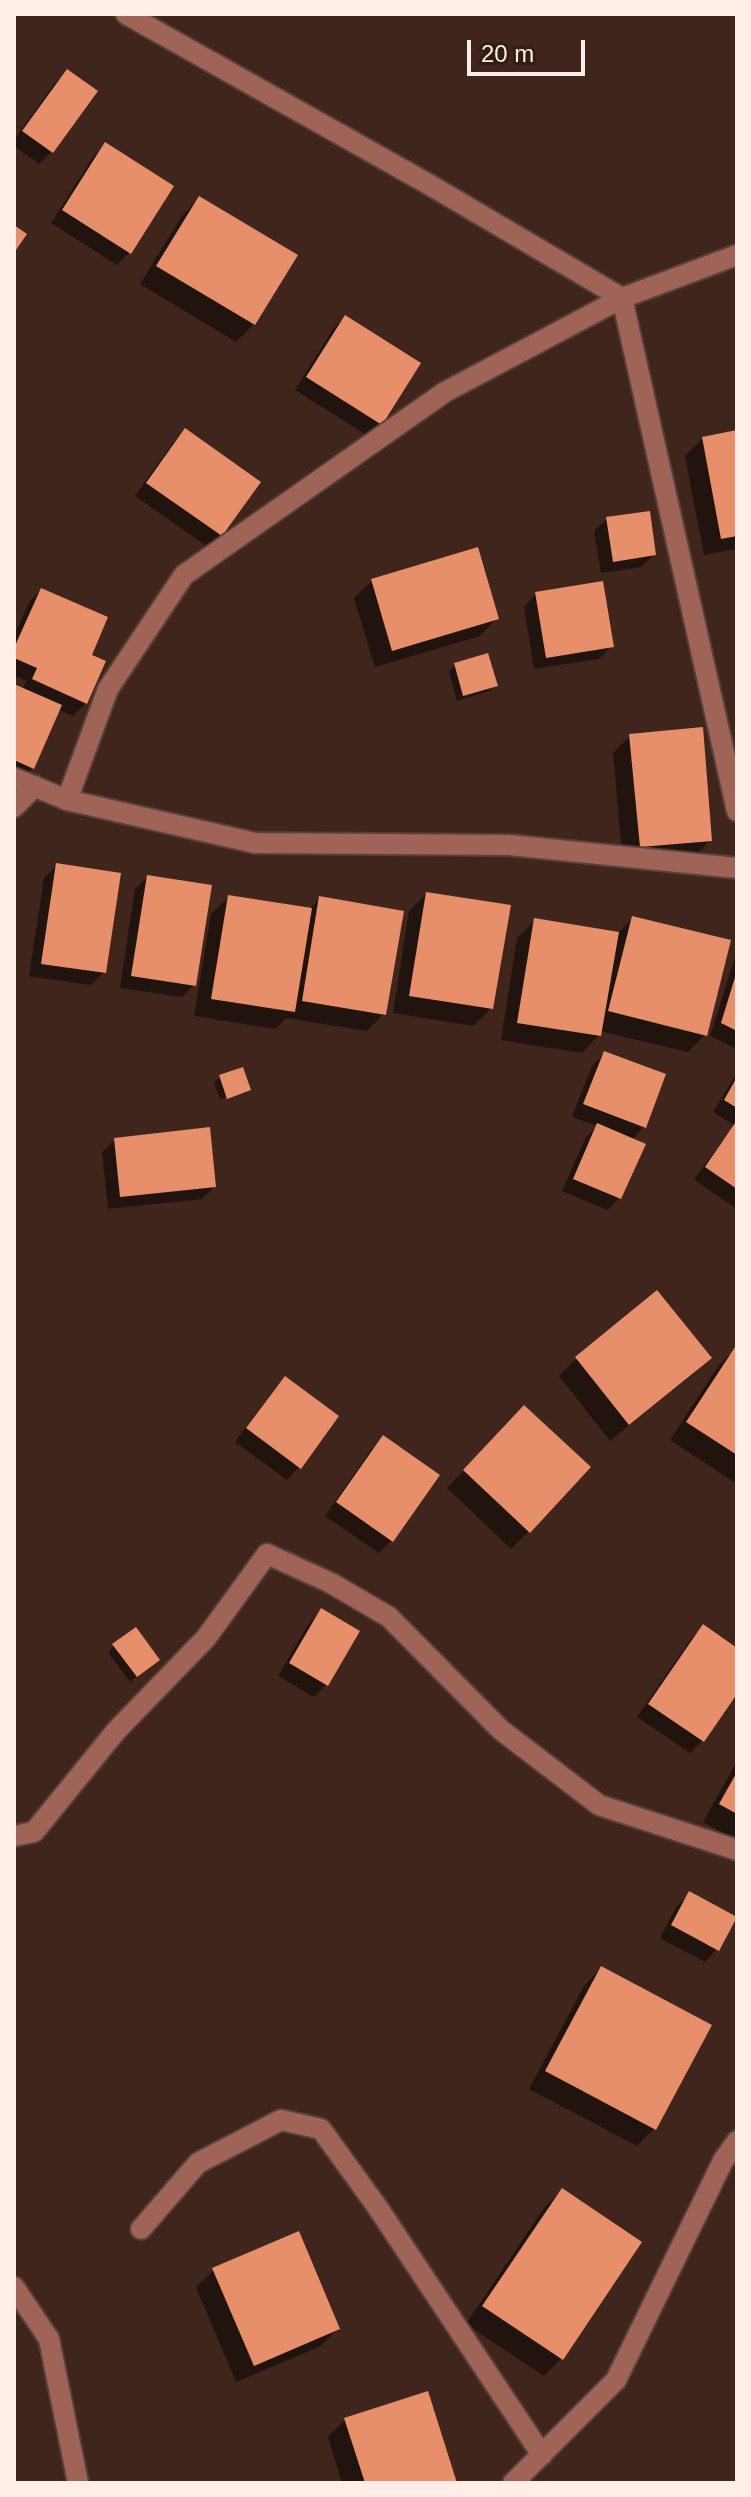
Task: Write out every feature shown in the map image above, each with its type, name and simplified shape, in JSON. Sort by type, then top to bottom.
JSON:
[{"type":"street","points":[[126,14],[430,185],[622,298],[737,811]]},
{"type":"street","points":[[67,800],[108,689],[184,575],[445,392],[622,298],[737,255]]},
{"type":"street","points":[[14,778],[67,800],[255,843],[509,845],[737,868]]},
{"type":"street","points":[[14,807],[35,786]]},
{"type":"street","points":[[14,1836],[34,1832],[116,1731],[206,1638],[267,1554],[331,1583],[389,1617],[501,1730],[599,1805],[737,1850]]},
{"type":"street","points":[[141,2229],[198,2163],[281,2120],[321,2129],[378,2208],[542,2455]]},
{"type":"street","points":[[513,2483],[616,2380],[723,2161],[737,2141]]},
{"type":"street","points":[[14,2287],[49,2339],[78,2483]]},
{"type":"building","points":[[67,69],[98,91],[53,153],[22,131]]},
{"type":"building","points":[[105,142],[174,186],[131,254],[62,210]]},
{"type":"building","points":[[199,196],[298,255],[255,325],[156,266]]},
{"type":"building","points":[[14,225],[27,234],[14,253]]},
{"type":"building","points":[[345,315],[421,363],[382,425],[306,377]]},
{"type":"building","points":[[185,428],[261,482],[222,536],[146,483]]},
{"type":"building","points":[[737,430],[737,536],[721,539],[702,437]]},
{"type":"building","points":[[650,511],[656,555],[613,562],[606,517]]},
{"type":"building","points":[[478,547],[499,619],[392,651],[371,579]]},
{"type":"building","points":[[603,581],[614,647],[546,658],[535,592]]},
{"type":"building","points":[[41,588],[108,617],[92,655],[106,661],[87,704],[32,679],[37,668],[14,658],[14,648]]},
{"type":"building","points":[[488,653],[498,686],[463,696],[454,663]]},
{"type":"building","points":[[14,684],[62,705],[34,769],[14,760]]},
{"type":"building","points":[[703,727],[712,841],[640,847],[629,734]]},
{"type":"building","points":[[56,863],[121,873],[106,973],[41,964]]},
{"type":"building","points":[[147,875],[212,885],[196,986],[131,976]]},
{"type":"building","points":[[426,892],[511,905],[493,1009],[409,996]]},
{"type":"building","points":[[228,895],[312,908],[295,1012],[211,999]]},
{"type":"building","points":[[319,896],[404,911],[386,1015],[302,1001]]},
{"type":"building","points":[[632,916],[731,940],[707,1036],[608,1011]]},
{"type":"building","points":[[534,918],[619,932],[601,1036],[517,1023]]},
{"type":"building","points":[[737,974],[737,1031],[721,1023]]},
{"type":"building","points":[[604,1051],[666,1074],[646,1128],[583,1104]]},
{"type":"building","points":[[243,1067],[251,1090],[227,1099],[219,1075]]},
{"type":"building","points":[[737,1077],[737,1108],[724,1100]]},
{"type":"building","points":[[737,1120],[737,1189],[705,1167]]},
{"type":"building","points":[[597,1123],[646,1144],[621,1199],[573,1179]]},
{"type":"building","points":[[210,1127],[216,1187],[120,1197],[114,1138]]},
{"type":"building","points":[[657,1290],[712,1358],[629,1425],[575,1357]]},
{"type":"building","points":[[737,1344],[737,1455],[686,1422]]},
{"type":"building","points":[[285,1376],[339,1416],[301,1469],[246,1428]]},
{"type":"building","points":[[524,1405],[591,1467],[530,1533],[463,1470]]},
{"type":"building","points":[[383,1435],[440,1475],[393,1542],[336,1502]]},
{"type":"building","points":[[321,1608],[360,1631],[328,1686],[289,1663]]},
{"type":"building","points":[[703,1624],[737,1648],[737,1694],[704,1742],[648,1704]]},
{"type":"building","points":[[136,1627],[160,1660],[137,1677],[112,1644]]},
{"type":"building","points":[[737,1772],[737,1814],[719,1804]]},
{"type":"building","points":[[689,1891],[737,1917],[719,1951],[671,1925]]},
{"type":"building","points":[[601,1966],[712,2025],[656,2130],[545,2071]]},
{"type":"building","points":[[562,2188],[642,2242],[563,2360],[482,2306]]},
{"type":"building","points":[[299,2231],[340,2329],[254,2366],[212,2268]]},
{"type":"building","points":[[428,2391],[457,2483],[365,2483],[344,2418]]}]
